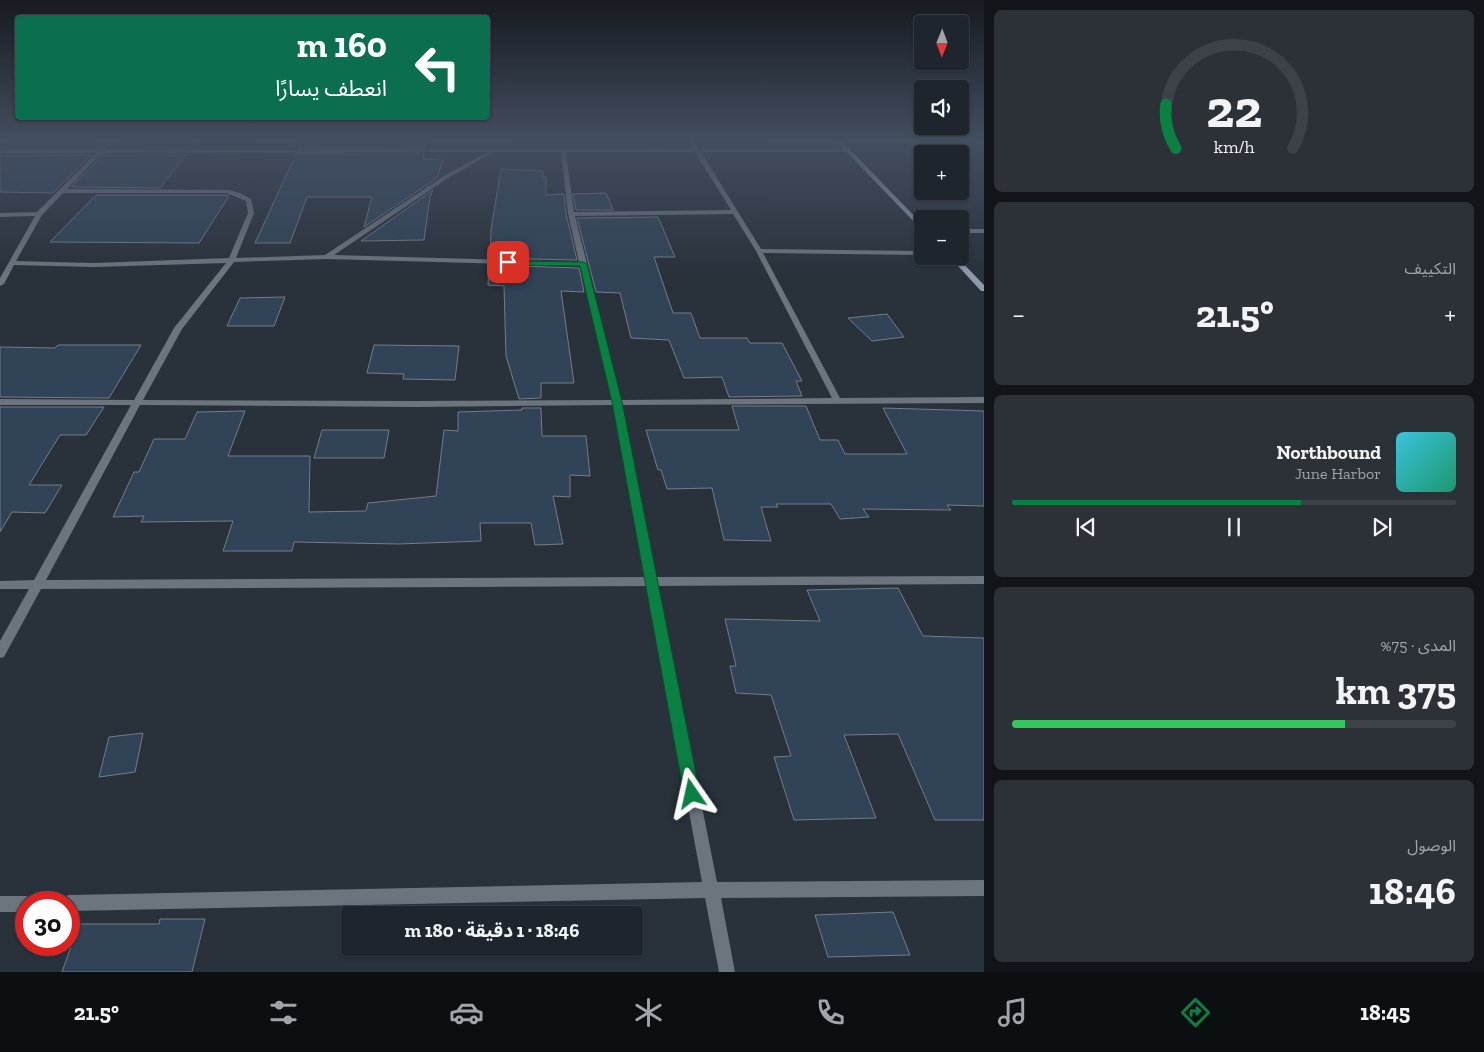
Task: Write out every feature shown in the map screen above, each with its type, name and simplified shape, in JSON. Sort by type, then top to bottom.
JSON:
[{"type":"street","points":[[0,284],[39,214],[68,184]]},
{"type":"street","points":[[327,257],[435,184]]},
{"type":"street","points":[[567,184],[571,214],[617,402],[727,972]]},
{"type":"street","points":[[719,184],[759,251],[838,402]]},
{"type":"street","points":[[881,184],[914,218]]},
{"type":"street","points":[[0,653],[178,328],[231,260],[251,213],[249,200],[238,194],[217,191],[62,191]]},
{"type":"street","points":[[571,214],[736,212]]},
{"type":"street","points":[[0,214],[39,214]]},
{"type":"street","points":[[969,231],[984,231]]},
{"type":"street","points":[[759,251],[914,253]]},
{"type":"street","points":[[11,263],[94,266],[327,257],[583,264]]},
{"type":"street","points":[[961,265],[984,289]]},
{"type":"street","points":[[0,402],[406,404],[984,400]]},
{"type":"street","points":[[0,586],[984,580]]},
{"type":"street","points":[[80,903],[710,890],[984,888]]},
{"type":"street","points":[[0,904],[15,904]]},
{"type":"building","points":[[0,184],[62,184],[53,193],[0,192]]},
{"type":"building","points":[[74,184],[163,184],[160,188],[71,187]]},
{"type":"building","points":[[282,184],[428,184],[364,227],[372,197],[307,197],[290,243],[255,243]]},
{"type":"building","points":[[498,184],[546,184],[546,195],[564,194],[566,214],[577,260],[490,258],[491,230]]},
{"type":"building","points":[[433,190],[430,197],[424,240],[361,241]]},
{"type":"building","points":[[606,193],[613,210],[576,210],[573,194]]},
{"type":"building","points":[[96,195],[229,196],[199,243],[50,242]]},
{"type":"building","points":[[658,217],[675,257],[654,257],[673,313],[691,313],[700,338],[747,338],[750,343],[782,343],[802,381],[796,381],[802,396],[729,397],[722,377],[684,378],[669,340],[631,338],[620,293],[596,292],[577,218]]},
{"type":"building","points":[[489,265],[579,268],[584,292],[561,291],[574,383],[541,383],[541,398],[519,399],[506,356],[504,286],[488,285]]},
{"type":"building","points":[[285,297],[274,326],[227,326],[240,298]]},
{"type":"building","points":[[887,314],[904,337],[872,341],[848,318]]},
{"type":"building","points":[[58,345],[141,345],[109,398],[0,397],[0,347],[55,348]]},
{"type":"building","points":[[374,345],[459,346],[455,380],[403,379],[404,374],[367,373]]},
{"type":"building","points":[[732,406],[806,406],[820,440],[838,440],[845,454],[907,454],[883,408],[984,411],[984,506],[947,505],[951,510],[863,509],[869,517],[840,519],[831,504],[776,504],[778,507],[761,507],[771,541],[724,540],[712,488],[667,489],[661,470],[658,470],[646,430],[739,430]]},
{"type":"building","points":[[0,407],[104,407],[86,435],[60,435],[29,485],[62,485],[45,513],[12,512],[0,532]]},
{"type":"building","points":[[522,408],[541,408],[542,436],[586,436],[590,476],[570,475],[570,497],[553,496],[563,544],[535,545],[531,523],[480,523],[481,541],[399,544],[294,542],[292,551],[223,551],[233,521],[141,522],[144,516],[113,517],[134,472],[139,472],[154,439],[185,439],[197,412],[245,411],[228,456],[310,456],[309,512],[366,511],[368,503],[436,496],[444,430],[458,431],[458,412],[522,410]]},
{"type":"building","points":[[322,430],[389,430],[384,458],[314,458]]},
{"type":"building","points":[[898,588],[923,636],[984,638],[984,820],[935,820],[898,734],[844,735],[876,818],[794,820],[774,757],[791,756],[771,695],[736,693],[730,666],[736,666],[725,619],[820,621],[807,590]]},
{"type":"building","points":[[143,733],[135,772],[99,777],[109,737]]},
{"type":"building","points":[[893,912],[910,955],[828,957],[815,915]]},
{"type":"building","points":[[160,919],[205,919],[192,972],[62,972],[68,956],[80,956],[80,924],[159,924]]},
{"type":"route","points":[[508,262],[583,264],[617,402],[692,794]]}]
